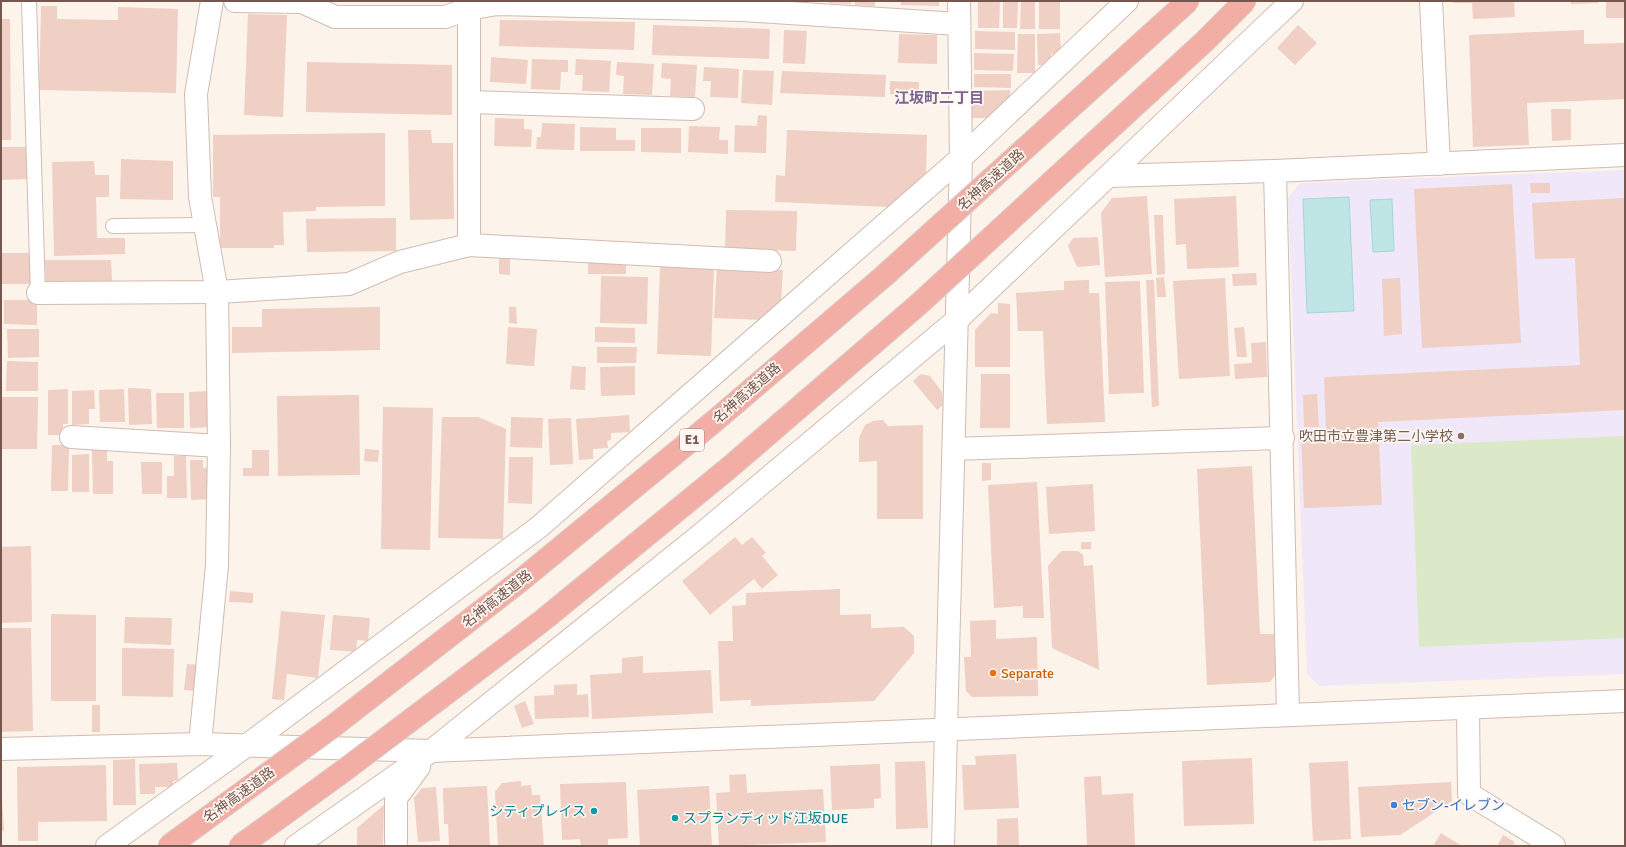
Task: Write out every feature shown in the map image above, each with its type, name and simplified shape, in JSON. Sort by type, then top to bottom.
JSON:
[{"type":"highway","name":"名神高速道路","points":[[169,846],[332,727],[520,581],[711,424],[884,276],[1188,1]]},
{"type":"highway","points":[[240,846],[346,770],[542,621],[730,467],[919,304],[1200,46],[1245,1]]},
{"type":"street","points":[[200,744],[217,565],[219,446],[217,292],[200,197],[196,94],[212,1]]},
{"type":"street","points":[[235,1],[302,2],[335,17],[445,17],[469,5],[497,4],[743,5],[958,24]]},
{"type":"street","points":[[943,846],[958,319],[961,158],[958,24],[959,1]]},
{"type":"street","points":[[107,846],[246,746],[539,527],[961,158],[1109,10],[1127,1]]},
{"type":"street","points":[[296,846],[431,751],[699,536],[958,319],[1292,1]]},
{"type":"street","points":[[1431,1],[1439,164]]},
{"type":"street","points":[[468,245],[469,5]]},
{"type":"street","points":[[469,102],[693,109]]},
{"type":"street","points":[[1109,176],[1275,171],[1625,155]]},
{"type":"street","points":[[1275,171],[1283,438],[1288,714]]},
{"type":"street","points":[[38,293],[217,292],[350,284],[400,262],[468,245],[770,261]]},
{"type":"street","points":[[71,436],[219,446]]},
{"type":"street","points":[[954,449],[1283,438]]},
{"type":"street","points":[[1,749],[200,744],[431,751],[1288,714],[1468,709],[1625,701]]},
{"type":"street","points":[[1468,709],[1469,794],[1554,846]]},
{"type":"street","points":[[396,846],[396,798],[431,751]]},
{"type":"lane","points":[[29,1],[38,293]]},
{"type":"lane","points":[[113,226],[205,225]]},
{"type":"shaded area","name":"吹田市立豊津第二小学校","points":[[1625,170],[1625,674],[1319,686],[1307,674],[1288,198],[1300,183]]},
{"type":"green space","points":[[1625,436],[1625,638],[1419,647],[1411,445]]},
{"type":"water","points":[[1349,197],[1354,311],[1307,313],[1303,199]]},
{"type":"water","points":[[1392,199],[1394,251],[1373,252],[1370,200]]},
{"type":"building","points":[[829,1],[851,1],[851,4],[829,3]]},
{"type":"building","points":[[855,1],[875,1],[875,6],[855,5]]},
{"type":"building","points":[[901,1],[939,1],[939,6],[901,5]]},
{"type":"building","points":[[978,1],[1000,1],[999,28],[978,28]]},
{"type":"building","points":[[1003,1],[1018,1],[1017,28],[1003,28]]},
{"type":"building","points":[[1021,1],[1035,1],[1035,29],[1020,29]]},
{"type":"building","points":[[1039,1],[1060,1],[1060,29],[1039,29]]},
{"type":"building","points":[[1453,1],[1514,1],[1515,17],[1473,19],[1472,3],[1453,3]]},
{"type":"building","points":[[1571,1],[1598,1],[1598,3],[1571,4]]},
{"type":"building","points":[[1606,1],[1625,1],[1625,18],[1606,18]]},
{"type":"building","points":[[41,6],[57,6],[57,19],[118,20],[118,7],[178,9],[176,93],[39,90]]},
{"type":"building","points":[[248,14],[287,15],[283,117],[244,115]]},
{"type":"building","points":[[1,19],[10,19],[11,140],[1,140]]},
{"type":"building","points":[[500,20],[635,22],[634,50],[499,46]]},
{"type":"building","points":[[653,25],[770,29],[769,59],[652,55]]},
{"type":"building","points":[[1298,25],[1317,43],[1295,65],[1277,48]]},
{"type":"building","points":[[784,30],[807,31],[805,64],[783,63]]},
{"type":"building","points":[[1584,30],[1584,44],[1625,43],[1625,99],[1527,103],[1529,145],[1473,147],[1469,35]]},
{"type":"building","points":[[975,31],[1015,32],[1015,50],[975,49]]},
{"type":"building","points":[[1060,33],[1061,54],[1051,54],[1051,65],[1038,65],[1037,34]]},
{"type":"building","points":[[899,34],[937,35],[937,64],[898,63]]},
{"type":"building","points":[[1018,34],[1035,34],[1035,73],[1017,73]]},
{"type":"building","points":[[974,53],[1014,54],[1013,71],[974,70]]},
{"type":"building","points":[[491,57],[528,60],[526,84],[490,82]]},
{"type":"building","points":[[532,59],[568,60],[568,72],[561,72],[560,90],[531,89]]},
{"type":"building","points":[[576,59],[611,61],[609,92],[582,91],[583,75],[575,75]]},
{"type":"building","points":[[307,62],[452,65],[452,115],[306,112]]},
{"type":"building","points":[[617,62],[654,64],[652,95],[623,94],[624,76],[616,75]]},
{"type":"building","points":[[662,63],[697,65],[695,97],[670,96],[671,79],[661,78]]},
{"type":"building","points":[[704,67],[739,69],[738,98],[710,97],[711,81],[703,81]]},
{"type":"building","points":[[743,70],[774,71],[772,105],[741,103]]},
{"type":"building","points":[[782,71],[886,75],[885,97],[780,93]]},
{"type":"building","points":[[974,74],[1011,74],[1011,88],[974,87]]},
{"type":"building","points":[[890,81],[919,82],[919,94],[890,94]]},
{"type":"building","points":[[1010,90],[1010,100],[992,118],[972,118],[972,91]]},
{"type":"building","points":[[1551,109],[1571,109],[1571,140],[1552,141]]},
{"type":"building","points":[[758,115],[767,116],[766,153],[734,152],[735,125],[757,126]]},
{"type":"building","points":[[495,118],[524,119],[524,129],[532,130],[531,147],[494,146]]},
{"type":"building","points":[[542,123],[575,124],[574,150],[536,149],[537,137],[541,137]]},
{"type":"building","points":[[689,126],[720,127],[719,140],[728,140],[728,154],[688,152]]},
{"type":"building","points":[[580,127],[616,128],[616,140],[635,140],[635,151],[580,151]]},
{"type":"building","points":[[641,128],[681,128],[681,153],[641,152]]},
{"type":"building","points":[[408,130],[431,130],[432,143],[453,143],[454,219],[410,220]]},
{"type":"building","points":[[787,130],[927,135],[926,174],[890,207],[775,202],[776,175],[785,176]]},
{"type":"building","points":[[385,133],[385,206],[316,207],[316,211],[283,212],[284,245],[274,245],[274,248],[220,248],[220,197],[213,197],[213,135]]},
{"type":"building","points":[[1,147],[28,147],[29,179],[1,180]]},
{"type":"building","points":[[121,159],[173,161],[173,200],[120,199]]},
{"type":"building","points":[[94,161],[95,175],[109,175],[109,197],[96,197],[97,238],[125,238],[125,254],[54,256],[52,162]]},
{"type":"building","points":[[1530,183],[1550,183],[1550,193],[1531,193]]},
{"type":"building","points":[[1512,184],[1521,343],[1422,348],[1414,189]]},
{"type":"building","points":[[1147,196],[1152,274],[1105,277],[1101,213],[1112,198]]},
{"type":"building","points":[[1236,196],[1239,267],[1187,269],[1186,244],[1176,245],[1174,199]]},
{"type":"building","points":[[1625,198],[1625,410],[1378,422],[1382,505],[1304,508],[1301,432],[1326,431],[1324,377],[1580,365],[1575,258],[1535,259],[1532,203]]},
{"type":"building","points":[[726,210],[797,211],[796,251],[725,249]]},
{"type":"building","points":[[1154,215],[1163,215],[1165,274],[1157,275]]},
{"type":"building","points":[[396,218],[396,251],[307,252],[306,219]]},
{"type":"building","points":[[1098,237],[1100,265],[1077,267],[1068,246],[1073,238]]},
{"type":"building","points":[[1,253],[32,253],[33,284],[1,284]]},
{"type":"building","points":[[499,255],[510,255],[510,275],[499,274]]},
{"type":"building","points":[[588,259],[626,260],[626,274],[588,274]]},
{"type":"building","points":[[45,260],[111,260],[112,281],[46,282]]},
{"type":"building","points":[[660,266],[714,268],[711,356],[657,354]]},
{"type":"building","points":[[717,266],[783,270],[781,303],[767,320],[714,318]]},
{"type":"building","points":[[1256,273],[1257,285],[1233,286],[1232,274]]},
{"type":"building","points":[[601,276],[648,277],[647,324],[600,323]]},
{"type":"building","points":[[1164,277],[1166,297],[1157,297],[1156,278]]},
{"type":"building","points":[[1225,278],[1230,376],[1179,379],[1173,281]]},
{"type":"building","points":[[1400,278],[1402,334],[1384,336],[1382,279]]},
{"type":"building","points":[[1089,280],[1089,293],[1099,293],[1105,422],[1047,424],[1043,331],[1018,331],[1016,293],[1064,290],[1064,281]]},
{"type":"building","points":[[1146,280],[1154,280],[1159,406],[1152,407]]},
{"type":"building","points":[[1140,281],[1144,393],[1109,394],[1105,282]]},
{"type":"building","points":[[4,300],[37,300],[37,325],[4,324]]},
{"type":"building","points":[[998,303],[1010,304],[1010,367],[975,367],[975,330],[991,313],[998,314]]},
{"type":"building","points":[[380,307],[380,350],[232,353],[232,327],[262,327],[262,309]]},
{"type":"building","points":[[509,307],[516,307],[517,324],[509,323]]},
{"type":"building","points":[[508,327],[537,329],[534,366],[506,364]]},
{"type":"building","points":[[595,327],[635,328],[635,343],[595,342]]},
{"type":"building","points":[[1244,327],[1247,357],[1237,357],[1234,328]]},
{"type":"building","points":[[7,329],[39,329],[39,357],[8,358]]},
{"type":"building","points":[[1266,342],[1267,377],[1235,379],[1234,364],[1252,363],[1251,343]]},
{"type":"building","points":[[597,347],[637,347],[636,363],[597,363]]},
{"type":"building","points":[[7,361],[38,362],[38,391],[6,391]]},
{"type":"building","points":[[572,366],[586,367],[585,390],[570,389]]},
{"type":"building","points":[[635,366],[635,395],[601,396],[600,367]]},
{"type":"building","points":[[921,374],[930,376],[942,392],[943,405],[937,410],[913,381]]},
{"type":"building","points":[[981,374],[1010,374],[1010,428],[980,428]]},
{"type":"building","points":[[128,388],[151,389],[152,424],[129,425]]},
{"type":"building","points":[[68,389],[68,424],[63,424],[63,435],[48,435],[48,390]]},
{"type":"building","points":[[124,389],[125,422],[100,422],[99,390]]},
{"type":"building","points":[[94,390],[95,409],[89,409],[89,424],[72,425],[72,391]]},
{"type":"building","points":[[211,391],[212,427],[190,428],[189,392]]},
{"type":"building","points":[[156,393],[184,393],[184,428],[157,428]]},
{"type":"building","points":[[1317,394],[1319,427],[1304,427],[1303,395]]},
{"type":"building","points":[[359,395],[360,475],[278,476],[277,396]]},
{"type":"building","points":[[1,397],[38,397],[37,449],[1,449]]},
{"type":"building","points":[[383,407],[433,408],[430,550],[381,549]]},
{"type":"building","points":[[629,415],[630,432],[611,433],[611,440],[607,441],[608,448],[593,449],[593,459],[579,460],[576,419]]},
{"type":"building","points":[[442,417],[478,417],[506,429],[503,539],[438,538]]},
{"type":"building","points":[[511,417],[543,418],[542,448],[510,447]]},
{"type":"building","points":[[571,418],[573,464],[550,465],[548,419]]},
{"type":"building","points":[[883,420],[888,426],[923,425],[923,519],[877,519],[877,461],[859,462],[859,438],[865,425],[873,421]]},
{"type":"building","points":[[52,445],[69,445],[68,491],[51,491]]},
{"type":"building","points":[[365,449],[379,450],[378,462],[364,461]]},
{"type":"building","points":[[92,450],[107,450],[107,461],[113,461],[113,494],[93,494]]},
{"type":"building","points":[[252,450],[269,450],[269,476],[243,476],[243,468],[252,468]]},
{"type":"building","points":[[89,454],[89,492],[72,492],[72,455]]},
{"type":"building","points":[[174,456],[186,456],[187,498],[167,498],[167,476],[174,476]]},
{"type":"building","points":[[509,457],[533,457],[532,504],[508,503]]},
{"type":"building","points":[[190,460],[203,460],[203,468],[213,468],[213,499],[191,500]]},
{"type":"building","points":[[141,462],[162,462],[162,494],[142,494]]},
{"type":"building","points":[[982,463],[991,463],[991,480],[982,481]]},
{"type":"building","points":[[1252,466],[1260,634],[1274,634],[1276,674],[1270,682],[1207,685],[1197,469]]},
{"type":"building","points":[[1037,482],[1044,618],[1023,618],[1023,606],[994,608],[988,485]]},
{"type":"building","points":[[1093,484],[1095,531],[1049,534],[1046,487]]},
{"type":"building","points":[[735,537],[742,545],[752,537],[766,553],[762,556],[778,575],[762,589],[754,579],[710,615],[682,581]]},
{"type":"building","points":[[1081,542],[1091,542],[1091,549],[1081,549]]},
{"type":"building","points":[[31,546],[32,622],[1,623],[1,547]]},
{"type":"building","points":[[1061,551],[1078,551],[1083,555],[1084,566],[1093,565],[1099,670],[1052,648],[1048,566]]},
{"type":"building","points":[[840,589],[840,615],[871,614],[871,628],[904,627],[914,636],[914,653],[874,701],[751,706],[751,700],[720,701],[718,641],[733,641],[732,606],[746,605],[746,593]]},
{"type":"building","points":[[230,591],[253,593],[253,603],[229,602]]},
{"type":"building","points":[[281,611],[325,615],[318,678],[287,674],[284,700],[272,699]]},
{"type":"building","points":[[51,614],[96,615],[96,701],[51,701]]},
{"type":"building","points":[[333,615],[370,618],[368,641],[357,640],[356,652],[330,650]]},
{"type":"building","points":[[125,617],[172,618],[171,645],[124,643]]},
{"type":"building","points":[[996,620],[996,639],[1037,637],[1038,696],[972,697],[966,691],[964,657],[971,657],[970,621]]},
{"type":"building","points":[[1,628],[31,628],[33,731],[1,732]]},
{"type":"building","points":[[122,648],[174,649],[173,697],[122,696]]},
{"type":"building","points":[[643,656],[643,673],[711,670],[713,713],[592,719],[590,675],[622,673],[622,658]]},
{"type":"building","points":[[187,664],[199,665],[196,691],[184,690]]},
{"type":"building","points":[[577,684],[577,695],[588,694],[589,717],[535,719],[534,696],[554,695],[554,685]]},
{"type":"building","points":[[525,701],[534,724],[522,728],[514,706]]},
{"type":"building","points":[[92,705],[100,705],[100,732],[92,732]]},
{"type":"building","points":[[1016,754],[1019,808],[964,810],[962,765],[976,765],[975,756]]},
{"type":"building","points":[[1252,758],[1254,824],[1184,826],[1182,761]]},
{"type":"building","points":[[135,759],[136,805],[113,805],[113,760]]},
{"type":"building","points":[[925,761],[928,828],[896,829],[895,762]]},
{"type":"building","points":[[1348,761],[1351,839],[1313,841],[1309,763]]},
{"type":"building","points":[[177,763],[178,780],[173,781],[173,787],[155,787],[155,794],[140,794],[139,764]]},
{"type":"building","points":[[880,764],[881,798],[874,799],[874,808],[832,810],[830,766]]},
{"type":"building","points":[[106,765],[107,821],[38,822],[38,841],[18,841],[17,767]]},
{"type":"building","points":[[746,774],[747,793],[823,789],[826,842],[719,846],[716,793],[730,792],[729,775]]},
{"type":"building","points":[[1101,776],[1102,795],[1133,793],[1135,846],[1087,846],[1084,777]]},
{"type":"building","points":[[521,781],[521,786],[531,785],[532,795],[540,795],[544,846],[498,846],[495,792],[502,783]]},
{"type":"building","name":"シティプレイス","points":[[626,782],[628,838],[608,839],[608,846],[581,846],[580,839],[562,840],[560,784]]},
{"type":"building","points":[[1451,782],[1452,801],[1400,835],[1361,837],[1358,787]]},
{"type":"building","points":[[1,783],[4,831],[1,831]]},
{"type":"building","points":[[487,786],[490,846],[449,846],[448,824],[444,824],[443,788]]},
{"type":"building","name":"スプランディッド江坂DUE","points":[[709,786],[712,846],[640,846],[637,790]]},
{"type":"building","points":[[436,787],[440,841],[418,842],[414,798],[422,788]]},
{"type":"building","points":[[384,805],[383,846],[357,846],[357,828]]},
{"type":"building","points":[[1018,818],[1019,846],[997,846],[997,819]]},
{"type":"building","points":[[1441,833],[1462,846],[1433,846]]},
{"type":"building","points":[[1503,835],[1515,842],[1513,846],[1497,846]]},
{"type":"place","name":"吹田市立豊津第二小学校","points":[[1461,436]]},
{"type":"place","name":"Separate","points":[[993,673]]},
{"type":"place","name":"セブン-イレブン","points":[[1394,805]]},
{"type":"place","name":"シティプレイス","points":[[594,811]]},
{"type":"place","name":"スプランディッド江坂DUE","points":[[675,818]]},
{"type":"district","name":"江坂町二丁目","points":[[939,98]]}]
